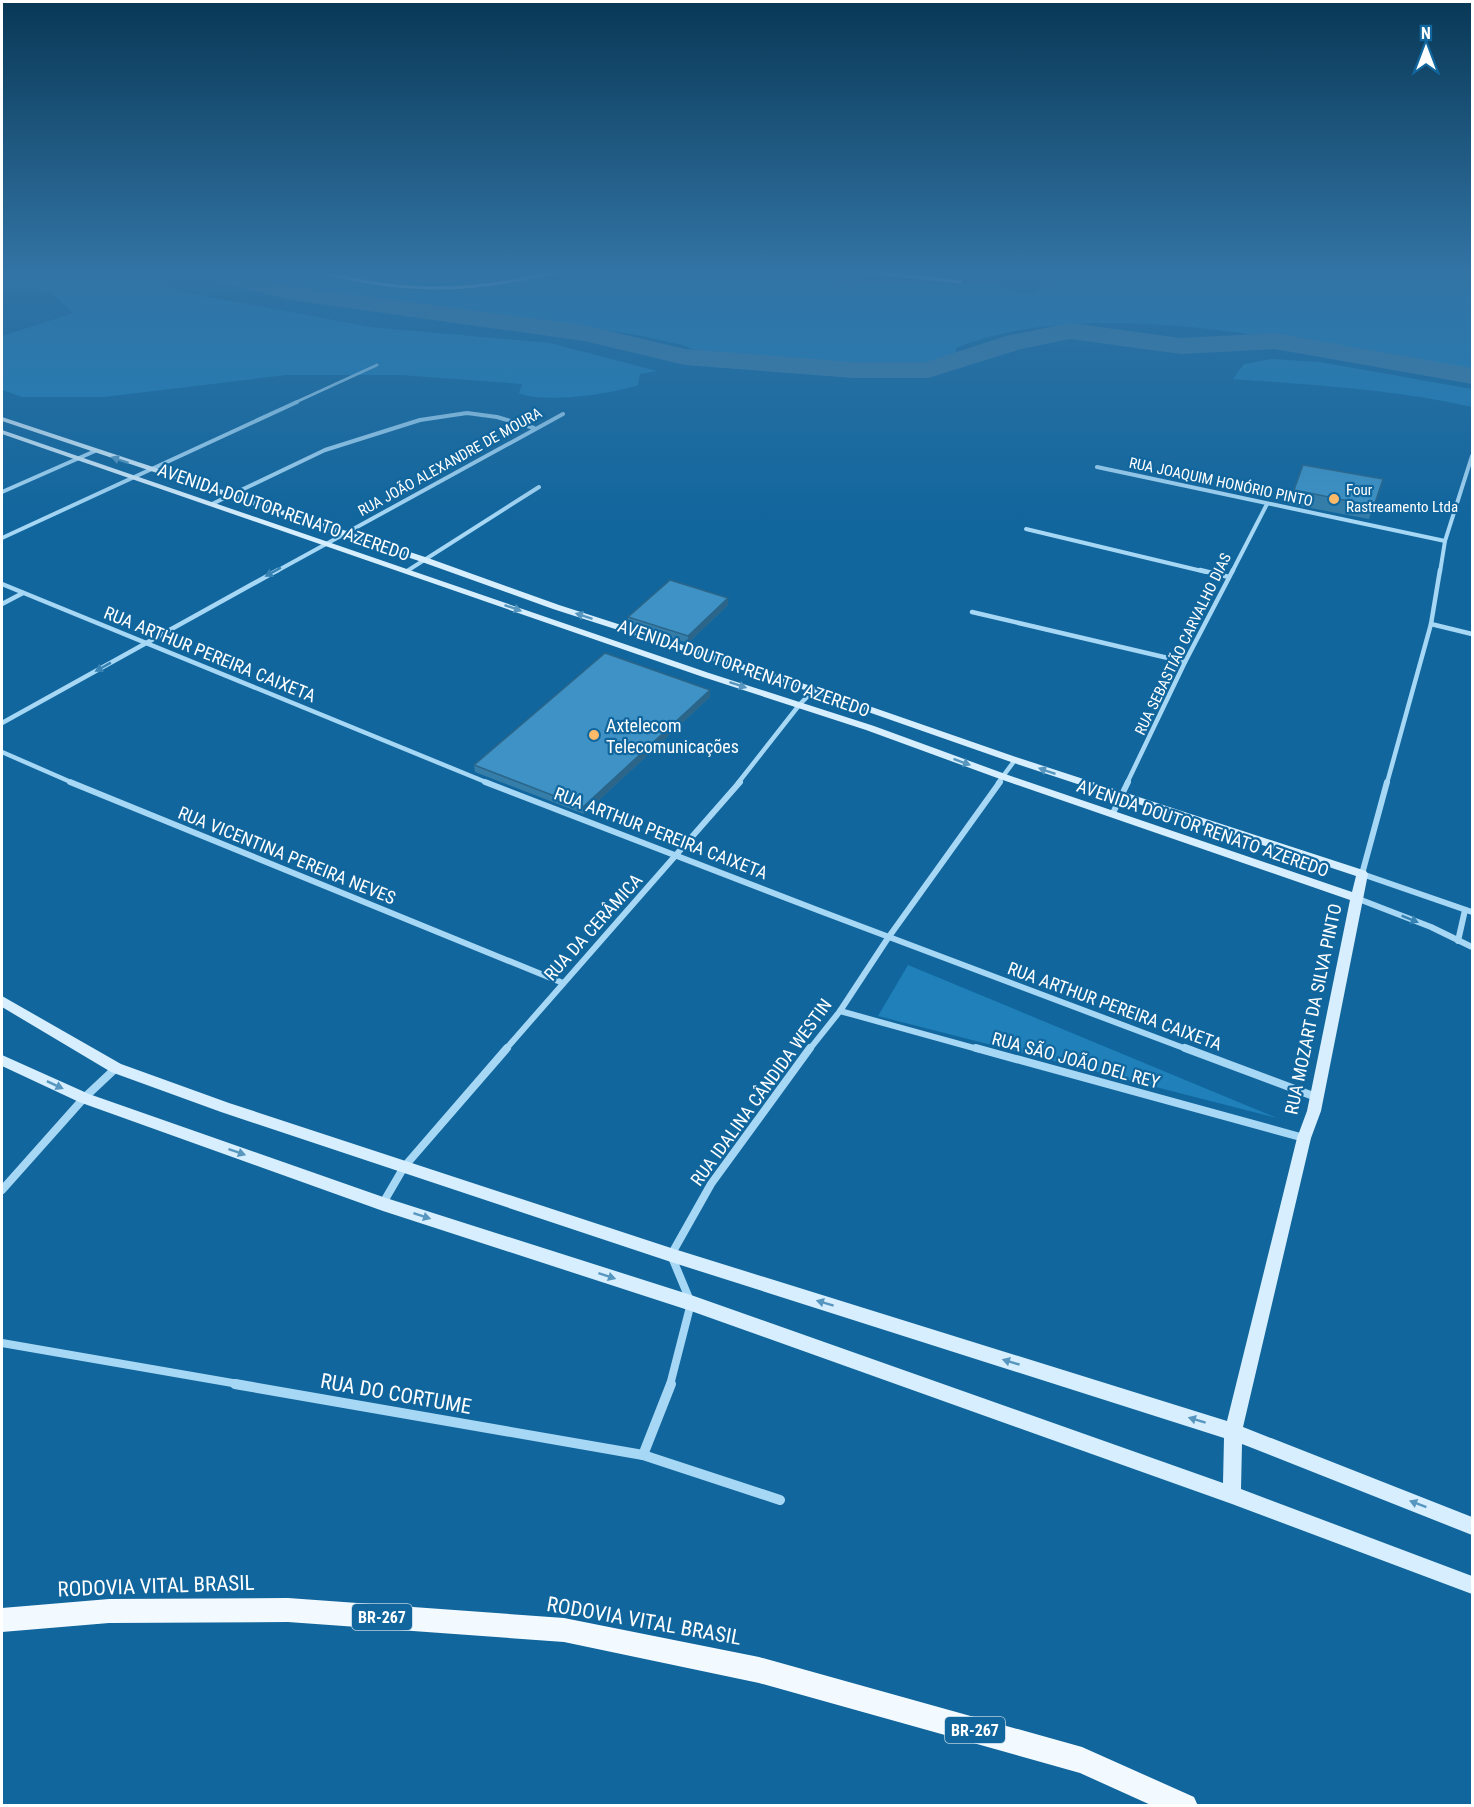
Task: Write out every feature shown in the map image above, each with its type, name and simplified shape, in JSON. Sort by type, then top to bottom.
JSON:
[{"type":"main road","name":"RODOVIA VITAL BRASIL","points":[[2,1620],[109,1611],[288,1610],[564,1630],[759,1670],[1082,1760],[1185,1806]]},
{"type":"street","points":[[2,538],[377,365]]},
{"type":"street","points":[[212,504],[325,450],[420,420],[454,414],[474,414],[534,428]]},
{"type":"street","name":"RUA JOÃO ALEXANDRE DE MOURA","points":[[2,723],[563,414]]},
{"type":"street","name":"AVENIDA DOUTOR RENATO AZEREDO","points":[[2,419],[425,560],[556,607],[814,690],[1122,796],[1469,911]]},
{"type":"street","name":"AVENIDA DOUTOR RENATO AZEREDO","points":[[2,432],[706,675],[870,728],[1004,777],[1356,897],[1473,946]]},
{"type":"street","points":[[31,442],[50,435]]},
{"type":"street","points":[[2,492],[95,451]]},
{"type":"street","name":"RUA MOZART DA SILVA PINTO","points":[[1232,1495],[1233,1432],[1304,1138],[1314,1111],[1356,897],[1431,624],[1445,541],[1473,456]]},
{"type":"street","name":"RUA JOAQUIM HONÓRIO PINTO","points":[[1097,467],[1445,541]]},
{"type":"street","points":[[407,571],[539,487]]},
{"type":"street","name":"RUA SEBASTIÃO CARVALHO DIAS","points":[[1113,813],[1185,662],[1267,504]]},
{"type":"street","points":[[270,525],[291,515]]},
{"type":"street","points":[[1026,529],[1229,577]]},
{"type":"street","points":[[379,562],[397,551]]},
{"type":"street","points":[[446,585],[463,574]]},
{"type":"street","name":"RUA ARTHUR PEREIRA CAIXETA","points":[[2,584],[449,767],[888,938],[1316,1097]]},
{"type":"street","points":[[490,600],[507,589]]},
{"type":"street","points":[[2,604],[23,593]]},
{"type":"street","points":[[541,618],[556,607]]},
{"type":"street","points":[[972,612],[1185,662]]},
{"type":"street","points":[[1431,624],[1473,634]]},
{"type":"street","points":[[604,639],[619,627]]},
{"type":"street","points":[[706,675],[721,660]]},
{"type":"street","name":"RUA DA CERÂMICA","points":[[383,1204],[404,1167],[563,982],[677,856],[768,748],[800,704],[814,690]]},
{"type":"street","points":[[870,728],[880,714]]},
{"type":"street","points":[[934,752],[945,735]]},
{"type":"street","name":"RUA VICENTINA PEREIRA NEVES","points":[[2,753],[563,982]]},
{"type":"street","name":"RUA IDALINA CÂNDIDA WESTIN","points":[[671,1255],[711,1184],[790,1073],[840,1011],[888,938],[1016,760]]},
{"type":"street","points":[[1458,941],[1469,911]]},
{"type":"street","points":[[2,1001],[116,1068],[226,1108],[671,1255],[1233,1432],[1473,1526]]},
{"type":"street","name":"RUA SÃO JOÃO DEL REY","points":[[840,1011],[1304,1138]]},
{"type":"street","points":[[2,1060],[84,1098],[383,1204],[691,1303],[1232,1495],[1473,1585]]},
{"type":"street","points":[[2,1190],[84,1098],[116,1068]]},
{"type":"street","points":[[643,1455],[672,1380],[691,1303],[671,1255]]},
{"type":"street","name":"RUA DO CORTUME","points":[[2,1343],[643,1455],[780,1500]]},
{"type":"shaded area","points":[[2,353],[589,353],[657,371],[640,374],[638,385],[596,394],[561,398],[544,398],[519,393],[522,384],[400,375],[286,375],[104,397],[22,397],[2,390]]},
{"type":"shaded area","points":[[704,353],[956,353],[957,365],[943,369],[822,369],[761,360],[721,360]]},
{"type":"shaded area","points":[[1374,353],[1472,353],[1472,373],[1429,363]]},
{"type":"shaded area","points":[[1272,359],[1319,362],[1472,389],[1472,407],[1383,392],[1233,379],[1244,364]]},
{"type":"shaded area","points":[[908,965],[1277,1118],[878,1016]]},
{"type":"building","points":[[1303,465],[1383,479],[1374,506],[1294,490]]},
{"type":"building","points":[[670,580],[728,598],[688,636],[628,617]]},
{"type":"building","name":"Axtelecom Telecomunicações","points":[[605,653],[710,690],[583,807],[474,765]]},
{"type":"waterway","points":[[670,353],[685,357],[853,370],[928,370],[980,353]]},
{"type":"waterway","points":[[1344,353],[1472,376]]},
{"type":"place","name":"Four Rastreamento Ltda","points":[[1334,499]]},
{"type":"place","name":"Axtelecom Telecomunicações","points":[[594,735]]}]
